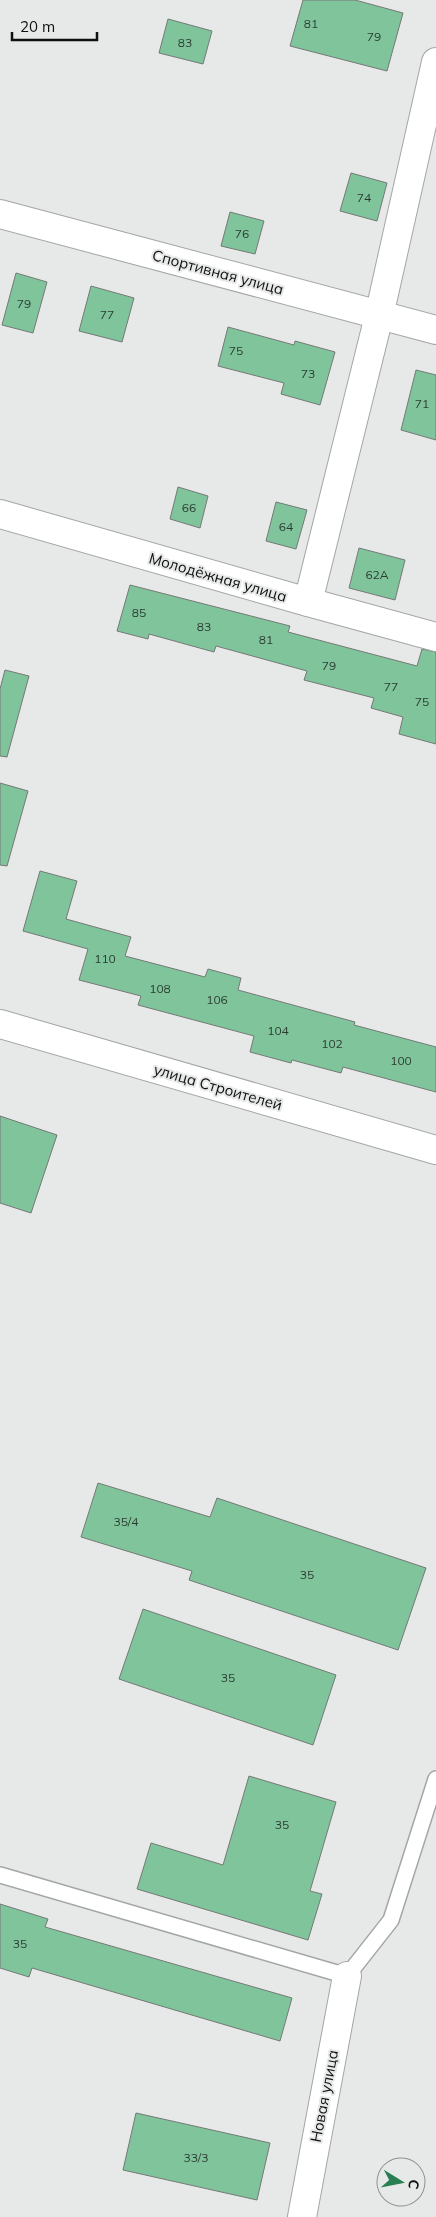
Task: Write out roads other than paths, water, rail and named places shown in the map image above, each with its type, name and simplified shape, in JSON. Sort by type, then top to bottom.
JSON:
[{"type":"street","points":[[308,602],[379,316],[436,62]]},
{"type":"street","name":"Спортивная улица","points":[[0,214],[436,330]]},
{"type":"street","name":"Молодёжная улица","points":[[0,514],[436,637]]},
{"type":"street","name":"улица Строителей","points":[[0,1024],[436,1150]]},
{"type":"street","name":"Новая улица","points":[[302,2217],[347,1976]]},
{"type":"lane","points":[[0,1875],[347,1976],[391,1920],[436,1779]]}]
